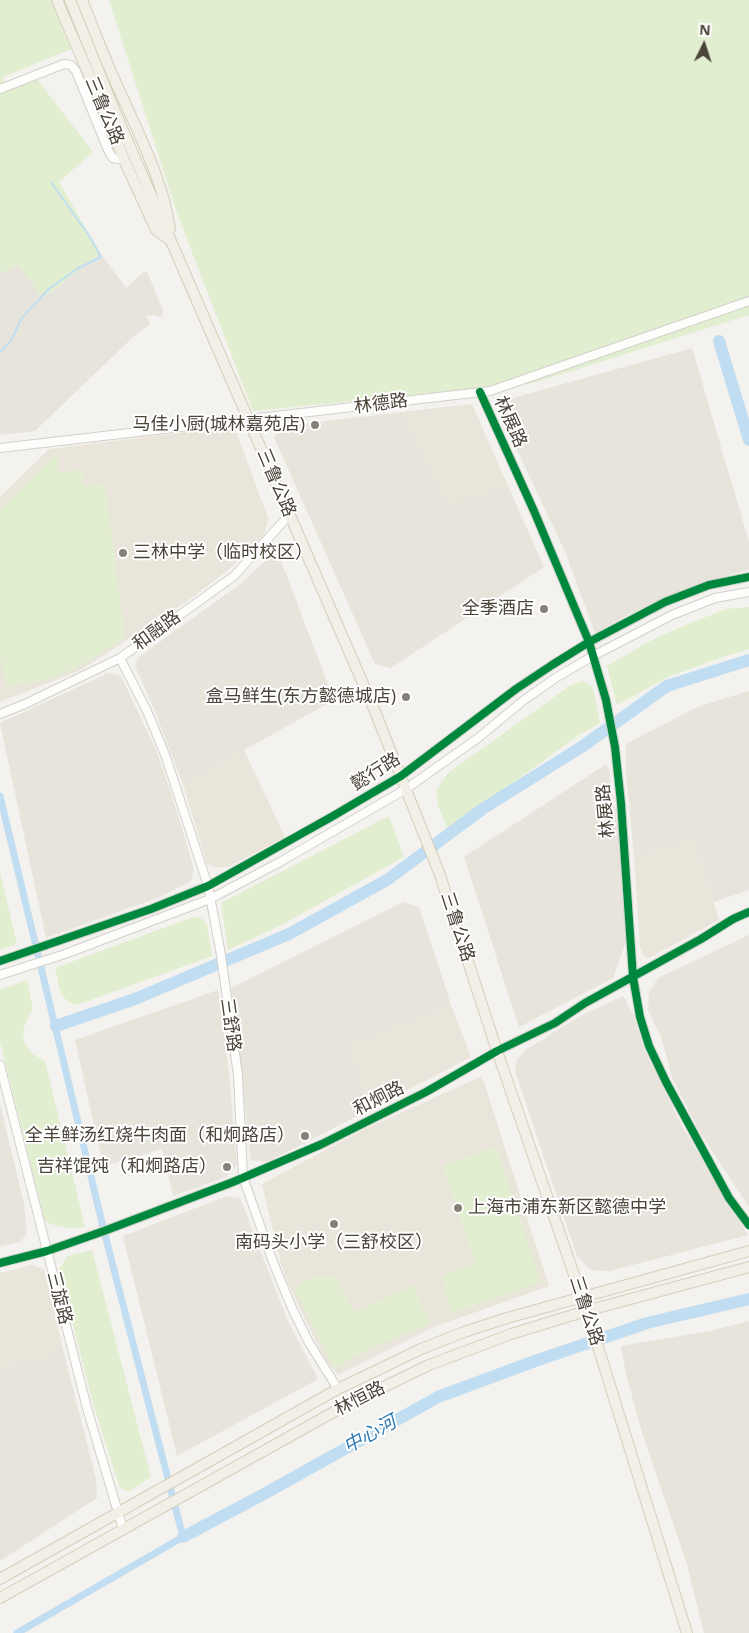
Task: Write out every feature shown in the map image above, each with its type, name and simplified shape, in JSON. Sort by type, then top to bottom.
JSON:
[{"type":"main road","name":"三鲁公路","points":[[57,0],[124,160],[156,230],[172,242]]},
{"type":"main road","name":"三鲁公路","points":[[70,0],[107,92],[331,608],[442,880],[497,1051],[582,1297],[687,1633]]},
{"type":"main road","name":"三鲁公路","points":[[82,0],[159,182],[166,204],[172,242]]},
{"type":"main road","name":"林恒路","points":[[0,1579],[338,1389],[421,1349],[464,1332],[749,1251]]},
{"type":"main road","name":"林恒路","points":[[0,1598],[348,1404],[429,1365],[503,1337],[588,1316],[749,1267]]},
{"type":"street","points":[[0,89],[64,64],[71,65],[76,71],[108,150],[113,158],[124,160]]},
{"type":"street","name":"林德路","points":[[0,448],[490,391],[749,301]]},
{"type":"street","name":"林展路","points":[[480,392],[534,511],[589,642],[606,700],[615,747],[621,803],[633,977],[640,1017],[649,1046],[666,1082],[729,1198],[749,1226]]},
{"type":"street","name":"和融路","points":[[0,714],[26,704],[120,658],[234,576],[290,514]]},
{"type":"street","name":"懿行路","points":[[3,960],[151,909],[208,886],[401,776],[516,689],[589,642],[665,602],[709,585],[749,577]]},
{"type":"street","name":"懿行路","points":[[0,975],[66,954],[210,899],[280,862],[406,789],[478,738],[524,700],[557,677],[593,656],[672,615],[715,598],[749,592]]},
{"type":"street","name":"三舒路","points":[[120,658],[147,711],[166,757],[208,886],[220,949],[238,1081],[243,1177],[273,1262],[292,1308],[308,1341],[338,1389]]},
{"type":"street","name":"和炯路","points":[[0,1263],[47,1251],[104,1231],[322,1144],[426,1092],[497,1051],[555,1023],[585,1003],[701,939],[733,919],[749,912]]},
{"type":"street","name":"三旋路","points":[[0,1065],[87,1408],[123,1529]]},
{"type":"shaded area","points":[[100,253],[126,288],[142,273],[147,271],[163,311],[162,317],[146,316],[150,324],[133,337],[35,431],[0,435],[0,274],[18,264],[43,298]]},
{"type":"shaded area","points":[[692,348],[749,542],[749,570],[713,579],[682,590],[629,614],[595,633],[566,554],[495,403]]},
{"type":"shaded area","points":[[472,404],[508,486],[447,508],[403,412]]},
{"type":"shaded area","points":[[403,412],[447,507],[508,486],[544,567],[391,668],[375,664],[274,437],[282,426]]},
{"type":"shaded area","name":"三林中学（临时校区）","points":[[234,426],[268,518],[264,537],[228,570],[189,600],[81,670],[0,702],[0,497],[49,449]]},
{"type":"shaded area","points":[[278,553],[334,700],[183,784],[135,666],[139,657],[239,585],[267,559]]},
{"type":"shaded area","points":[[108,673],[121,676],[157,752],[194,869],[191,881],[160,897],[46,938],[0,723]]},
{"type":"shaded area","points":[[749,691],[749,890],[714,902],[695,839],[634,856],[626,770],[626,744],[697,707]]},
{"type":"shaded area","points":[[244,750],[285,837],[228,867],[215,867],[207,864],[183,784]]},
{"type":"shaded area","points":[[606,764],[609,770],[618,825],[626,942],[613,978],[519,1027],[464,857]]},
{"type":"shaded area","points":[[695,839],[719,920],[649,958],[644,956],[640,947],[634,856]]},
{"type":"shaded area","points":[[403,902],[419,907],[451,1005],[350,1044],[369,1110],[267,1162],[251,1160],[231,988]]},
{"type":"shaded area","points":[[749,935],[749,1207],[699,1131],[672,1077],[661,1037],[648,1010],[649,992],[658,978]]},
{"type":"shaded area","points":[[218,990],[228,1063],[237,1165],[226,1177],[173,1196],[162,1149],[103,1166],[75,1040]]},
{"type":"shaded area","points":[[623,996],[634,1016],[645,1051],[683,1128],[748,1235],[610,1271],[590,1270],[577,1256],[515,1071],[517,1059],[527,1049],[582,1015]]},
{"type":"shaded area","points":[[451,1005],[471,1057],[369,1110],[350,1044]]},
{"type":"shaded area","points":[[482,1076],[549,1286],[434,1327],[338,1375],[327,1362],[288,1283],[281,1264],[262,1184],[363,1130]]},
{"type":"shaded area","points":[[0,1103],[24,1204],[27,1234],[20,1242],[0,1246]]},
{"type":"shaded area","points":[[227,1196],[240,1198],[287,1319],[318,1379],[177,1456],[123,1236]]},
{"type":"shaded area","points":[[32,1265],[44,1269],[64,1353],[0,1368],[0,1273]]},
{"type":"shaded area","points":[[749,1321],[749,1633],[704,1633],[687,1564],[642,1433],[626,1374],[621,1346],[711,1331]]},
{"type":"shaded area","points":[[64,1353],[96,1479],[97,1498],[0,1561],[0,1368]]},
{"type":"green space","points":[[0,0],[51,0],[71,49],[3,77],[8,89],[37,79],[93,152],[59,182],[100,253],[43,298],[18,264],[0,274]]},
{"type":"green space","points":[[109,0],[749,0],[749,315],[534,383],[253,411],[177,213]]},
{"type":"green space","points":[[57,454],[58,472],[83,470],[83,486],[105,484],[125,637],[88,661],[57,676],[7,686],[0,656],[0,511]]},
{"type":"green space","points":[[749,607],[749,649],[668,677],[617,705],[607,666],[650,641],[683,626],[726,609]]},
{"type":"green space","points":[[583,681],[593,688],[600,723],[579,735],[448,830],[438,806],[436,790],[448,773],[571,685]]},
{"type":"green space","points":[[389,816],[404,857],[283,924],[228,950],[221,903]]},
{"type":"green space","points":[[0,872],[17,944],[0,950]]},
{"type":"green space","points":[[193,917],[201,918],[207,924],[212,956],[77,1005],[66,999],[60,991],[55,968]]},
{"type":"green space","points":[[27,980],[33,1009],[25,1025],[24,1039],[30,1051],[45,1061],[85,1227],[64,1227],[45,1221],[0,1042],[0,990]]},
{"type":"green space","points":[[496,1146],[540,1282],[452,1313],[441,1276],[475,1263],[443,1166]]},
{"type":"green space","points":[[92,1250],[151,1477],[130,1491],[124,1490],[119,1486],[93,1403],[59,1270],[67,1256]]},
{"type":"green space","points":[[322,1275],[335,1277],[354,1312],[413,1285],[430,1324],[373,1347],[334,1368],[295,1291],[307,1280]]},
{"type":"waterway","points":[[0,352],[12,339],[21,319],[50,288],[77,269],[101,257],[90,237],[51,182]]},
{"type":"waterway","points":[[719,341],[749,440]]},
{"type":"waterway","points":[[56,1026],[135,999],[289,934],[387,880],[484,808],[583,746],[667,686],[749,660]]},
{"type":"waterway","points":[[0,796],[104,1231],[183,1537],[17,1633]]},
{"type":"waterway","name":"中心河","points":[[183,1537],[438,1397],[535,1361],[647,1323],[749,1299]]},
{"type":"cycle path","points":[[480,392],[534,511],[589,642],[606,700],[615,747],[621,803],[633,977],[640,1017],[649,1046],[666,1082],[729,1198],[749,1225]]},
{"type":"cycle path","points":[[0,961],[151,909],[208,886],[401,776],[516,689],[589,642],[665,602],[709,585],[749,577]]},
{"type":"cycle path","points":[[0,1263],[47,1251],[104,1231],[233,1182],[322,1144],[426,1092],[497,1051],[555,1023],[585,1003],[701,939],[733,919],[749,912]]},
{"type":"place","name":"马佳小厨(城林嘉苑店)","points":[[315,425]]},
{"type":"place","name":"三林中学（临时校区）","points":[[123,553]]},
{"type":"place","name":"全季酒店","points":[[544,609]]},
{"type":"place","name":"盒马鲜生(东方懿德城店)","points":[[406,697]]},
{"type":"place","name":"全羊鲜汤红烧牛肉面（和炯路店）","points":[[305,1136]]},
{"type":"place","name":"吉祥馄饨（和炯路店）","points":[[227,1167]]},
{"type":"place","name":"上海市浦东新区懿德中学","points":[[458,1208]]},
{"type":"place","name":"南码头小学（三舒校区）","points":[[334,1224]]}]
